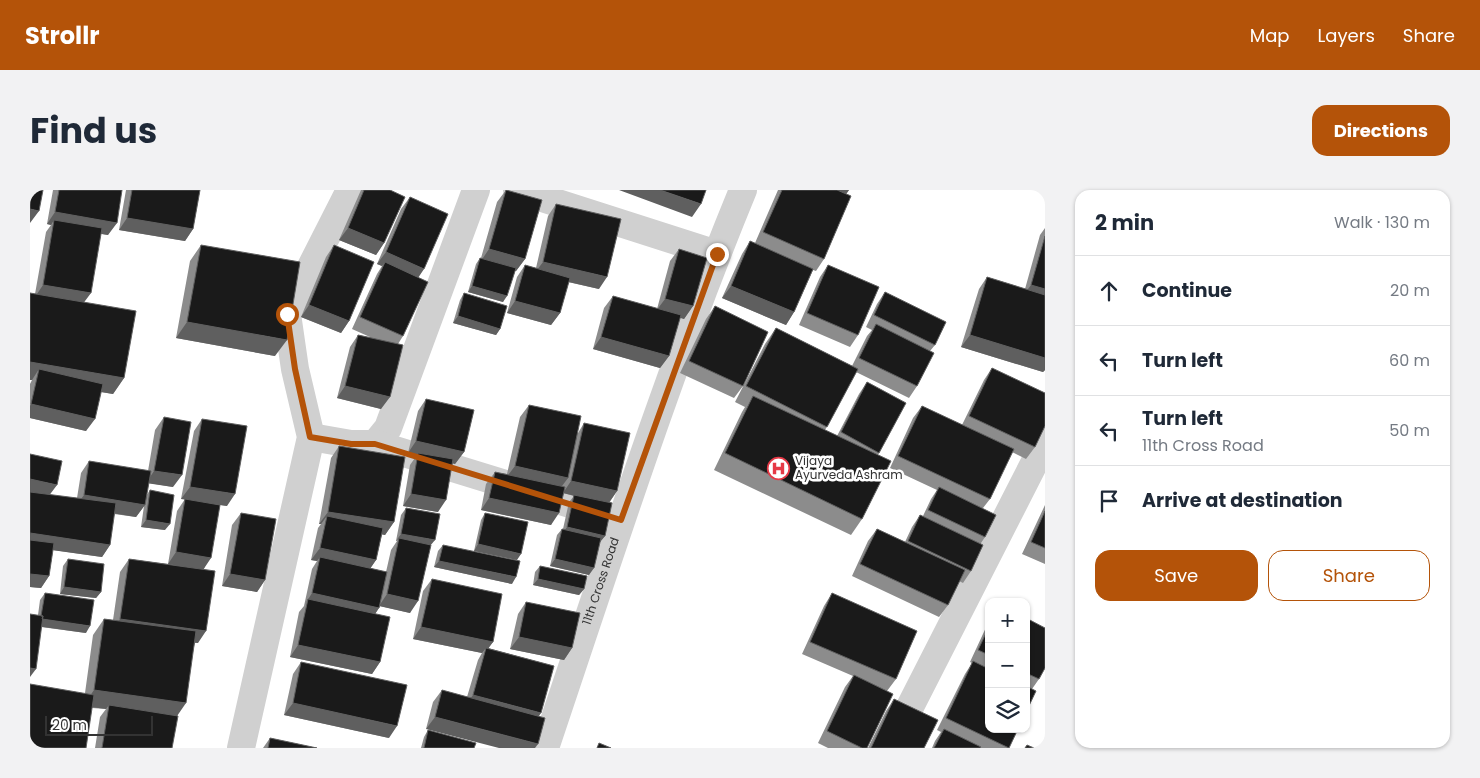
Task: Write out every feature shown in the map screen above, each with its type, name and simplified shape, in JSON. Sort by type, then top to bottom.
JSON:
[{"type":"street","points":[[241,748],[310,437],[295,369],[287,314],[350,190]]},
{"type":"street","points":[[375,444],[388,428],[476,190]]},
{"type":"street","points":[[517,190],[717,254]]},
{"type":"street","name":"11th Cross Road","points":[[545,748],[621,520],[717,254],[743,190]]},
{"type":"street","points":[[310,437],[351,444],[375,444],[621,520]]},
{"type":"street","points":[[889,748],[1045,442]]},
{"type":"building","points":[[30,190],[43,190],[39,211],[30,209]]},
{"type":"building","points":[[59,190],[122,190],[117,223],[55,212]]},
{"type":"building","points":[[132,190],[200,190],[193,229],[127,218]]},
{"type":"building","points":[[364,190],[390,190],[405,197],[384,243],[348,228]]},
{"type":"building","points":[[506,190],[542,200],[525,259],[489,249]]},
{"type":"building","points":[[660,190],[706,190],[701,204]]},
{"type":"building","points":[[782,190],[837,190],[851,196],[824,259],[763,232]]},
{"type":"building","points":[[410,197],[448,214],[424,269],[386,252]]},
{"type":"building","points":[[556,204],[621,219],[607,277],[543,262]]},
{"type":"building","points":[[54,220],[102,228],[91,293],[43,285]]},
{"type":"building","points":[[1045,236],[1045,289],[1031,285]]},
{"type":"building","points":[[750,241],[813,269],[794,312],[731,286]]},
{"type":"building","points":[[201,245],[300,262],[287,340],[187,322]]},
{"type":"building","points":[[334,245],[374,262],[349,321],[309,305]]},
{"type":"building","points":[[679,249],[707,258],[693,306],[665,299]]},
{"type":"building","points":[[480,258],[516,268],[507,296],[472,286]]},
{"type":"building","points":[[385,262],[428,282],[403,336],[360,317]]},
{"type":"building","points":[[525,265],[570,278],[560,313],[515,301]]},
{"type":"building","points":[[828,265],[879,287],[858,335],[807,313]]},
{"type":"building","points":[[987,277],[1045,295],[1045,358],[970,335]]},
{"type":"building","points":[[885,292],[946,322],[935,345],[874,315]]},
{"type":"building","points":[[30,293],[136,311],[124,378],[30,362]]},
{"type":"building","points":[[464,293],[507,306],[500,329],[458,316]]},
{"type":"building","points":[[613,296],[681,315],[669,356],[601,337]]},
{"type":"building","points":[[715,306],[768,332],[743,386],[689,361]]},
{"type":"building","points":[[876,324],[934,353],[917,386],[859,358]]},
{"type":"building","points":[[776,328],[858,369],[827,427],[746,386]]},
{"type":"building","points":[[358,335],[403,345],[390,397],[345,386]]},
{"type":"building","points":[[992,368],[1045,393],[1045,426],[1035,447],[969,416]]},
{"type":"building","points":[[39,369],[103,384],[95,419],[31,404]]},
{"type":"building","points":[[867,382],[906,403],[879,453],[841,432]]},
{"type":"building","points":[[753,396],[891,461],[862,519],[725,453]]},
{"type":"building","points":[[426,399],[474,410],[464,452],[416,441]]},
{"type":"building","points":[[529,405],[581,416],[568,478],[515,466]]},
{"type":"building","points":[[922,406],[1014,449],[990,499],[898,456]]},
{"type":"building","points":[[164,417],[191,422],[182,475],[154,471]]},
{"type":"building","points":[[202,419],[247,426],[235,494],[190,487]]},
{"type":"building","points":[[584,423],[630,433],[617,491],[571,481]]},
{"type":"building","points":[[339,446],[405,457],[394,522],[328,512]]},
{"type":"building","points":[[418,453],[453,459],[446,500],[411,494]]},
{"type":"building","points":[[30,454],[62,461],[57,485],[30,479]]},
{"type":"building","points":[[89,461],[151,471],[145,505],[84,495]]},
{"type":"building","points":[[495,472],[565,487],[559,513],[489,498]]},
{"type":"building","points":[[939,487],[996,515],[985,537],[928,510]]},
{"type":"building","points":[[150,490],[174,495],[170,524],[146,520]]},
{"type":"building","points":[[30,492],[116,503],[110,545],[30,533]]},
{"type":"building","points":[[574,495],[612,503],[605,536],[567,527]]},
{"type":"building","points":[[185,499],[220,505],[211,558],[176,552]]},
{"type":"building","points":[[406,508],[440,514],[435,540],[401,534]]},
{"type":"building","points":[[1045,511],[1045,548],[1031,542]]},
{"type":"building","points":[[241,513],[276,519],[265,580],[230,574]]},
{"type":"building","points":[[485,513],[528,522],[521,554],[478,544]]},
{"type":"building","points":[[920,515],[983,545],[971,571],[908,541]]},
{"type":"building","points":[[327,516],[383,528],[376,560],[320,548]]},
{"type":"building","points":[[562,529],[601,538],[594,568],[555,559]]},
{"type":"building","points":[[877,529],[965,570],[948,605],[860,564]]},
{"type":"building","points":[[399,538],[431,545],[418,601],[387,594]]},
{"type":"building","points":[[30,540],[54,543],[49,576],[30,574]]},
{"type":"building","points":[[443,545],[520,561],[516,577],[439,561]]},
{"type":"building","points":[[320,557],[387,572],[379,608],[312,593]]},
{"type":"building","points":[[68,559],[104,564],[101,592],[64,587]]},
{"type":"building","points":[[129,559],[215,571],[206,631],[120,619]]},
{"type":"building","points":[[540,566],[587,576],[584,589],[538,579]]},
{"type":"building","points":[[432,579],[502,594],[493,642],[421,627]]},
{"type":"building","points":[[45,593],[94,600],[90,626],[42,619]]},
{"type":"building","points":[[832,593],[917,631],[896,679],[810,642]]},
{"type":"building","points":[[308,599],[390,617],[380,662],[298,645]]},
{"type":"building","points":[[526,602],[580,613],[572,648],[519,637]]},
{"type":"building","points":[[30,614],[43,616],[36,669],[30,668]]},
{"type":"building","points":[[104,619],[196,631],[186,703],[94,690]]},
{"type":"building","points":[[1030,620],[1045,628],[1045,668],[1039,679],[1030,675]]},
{"type":"building","points":[[985,635],[985,653],[978,650]]},
{"type":"building","points":[[486,648],[554,666],[541,713],[473,695]]},
{"type":"building","points":[[973,661],[985,667],[985,733],[1016,733],[1009,748],[946,718]]},
{"type":"building","points":[[301,662],[407,685],[397,726],[293,703]]},
{"type":"building","points":[[854,675],[893,694],[867,748],[862,748],[827,731]]},
{"type":"building","points":[[30,684],[94,695],[86,748],[30,748]]},
{"type":"building","points":[[1030,688],[1036,691],[1030,704]]},
{"type":"building","points":[[442,690],[545,718],[538,744],[435,717]]},
{"type":"building","points":[[894,699],[938,720],[924,748],[871,748]]},
{"type":"building","points":[[109,705],[178,716],[172,748],[102,748]]},
{"type":"building","points":[[944,729],[981,747],[934,748]]},
{"type":"building","points":[[428,730],[476,743],[474,748],[424,748]]},
{"type":"building","points":[[270,738],[317,748],[268,748]]},
{"type":"building","points":[[599,743],[611,748],[597,748]]},
{"type":"place","name":"Vijaya Ayurveda Ashram","points":[[779,468]]},
{"type":"route","points":[[287,314],[295,369],[310,437],[351,444],[375,444],[621,520],[717,254]]}]
